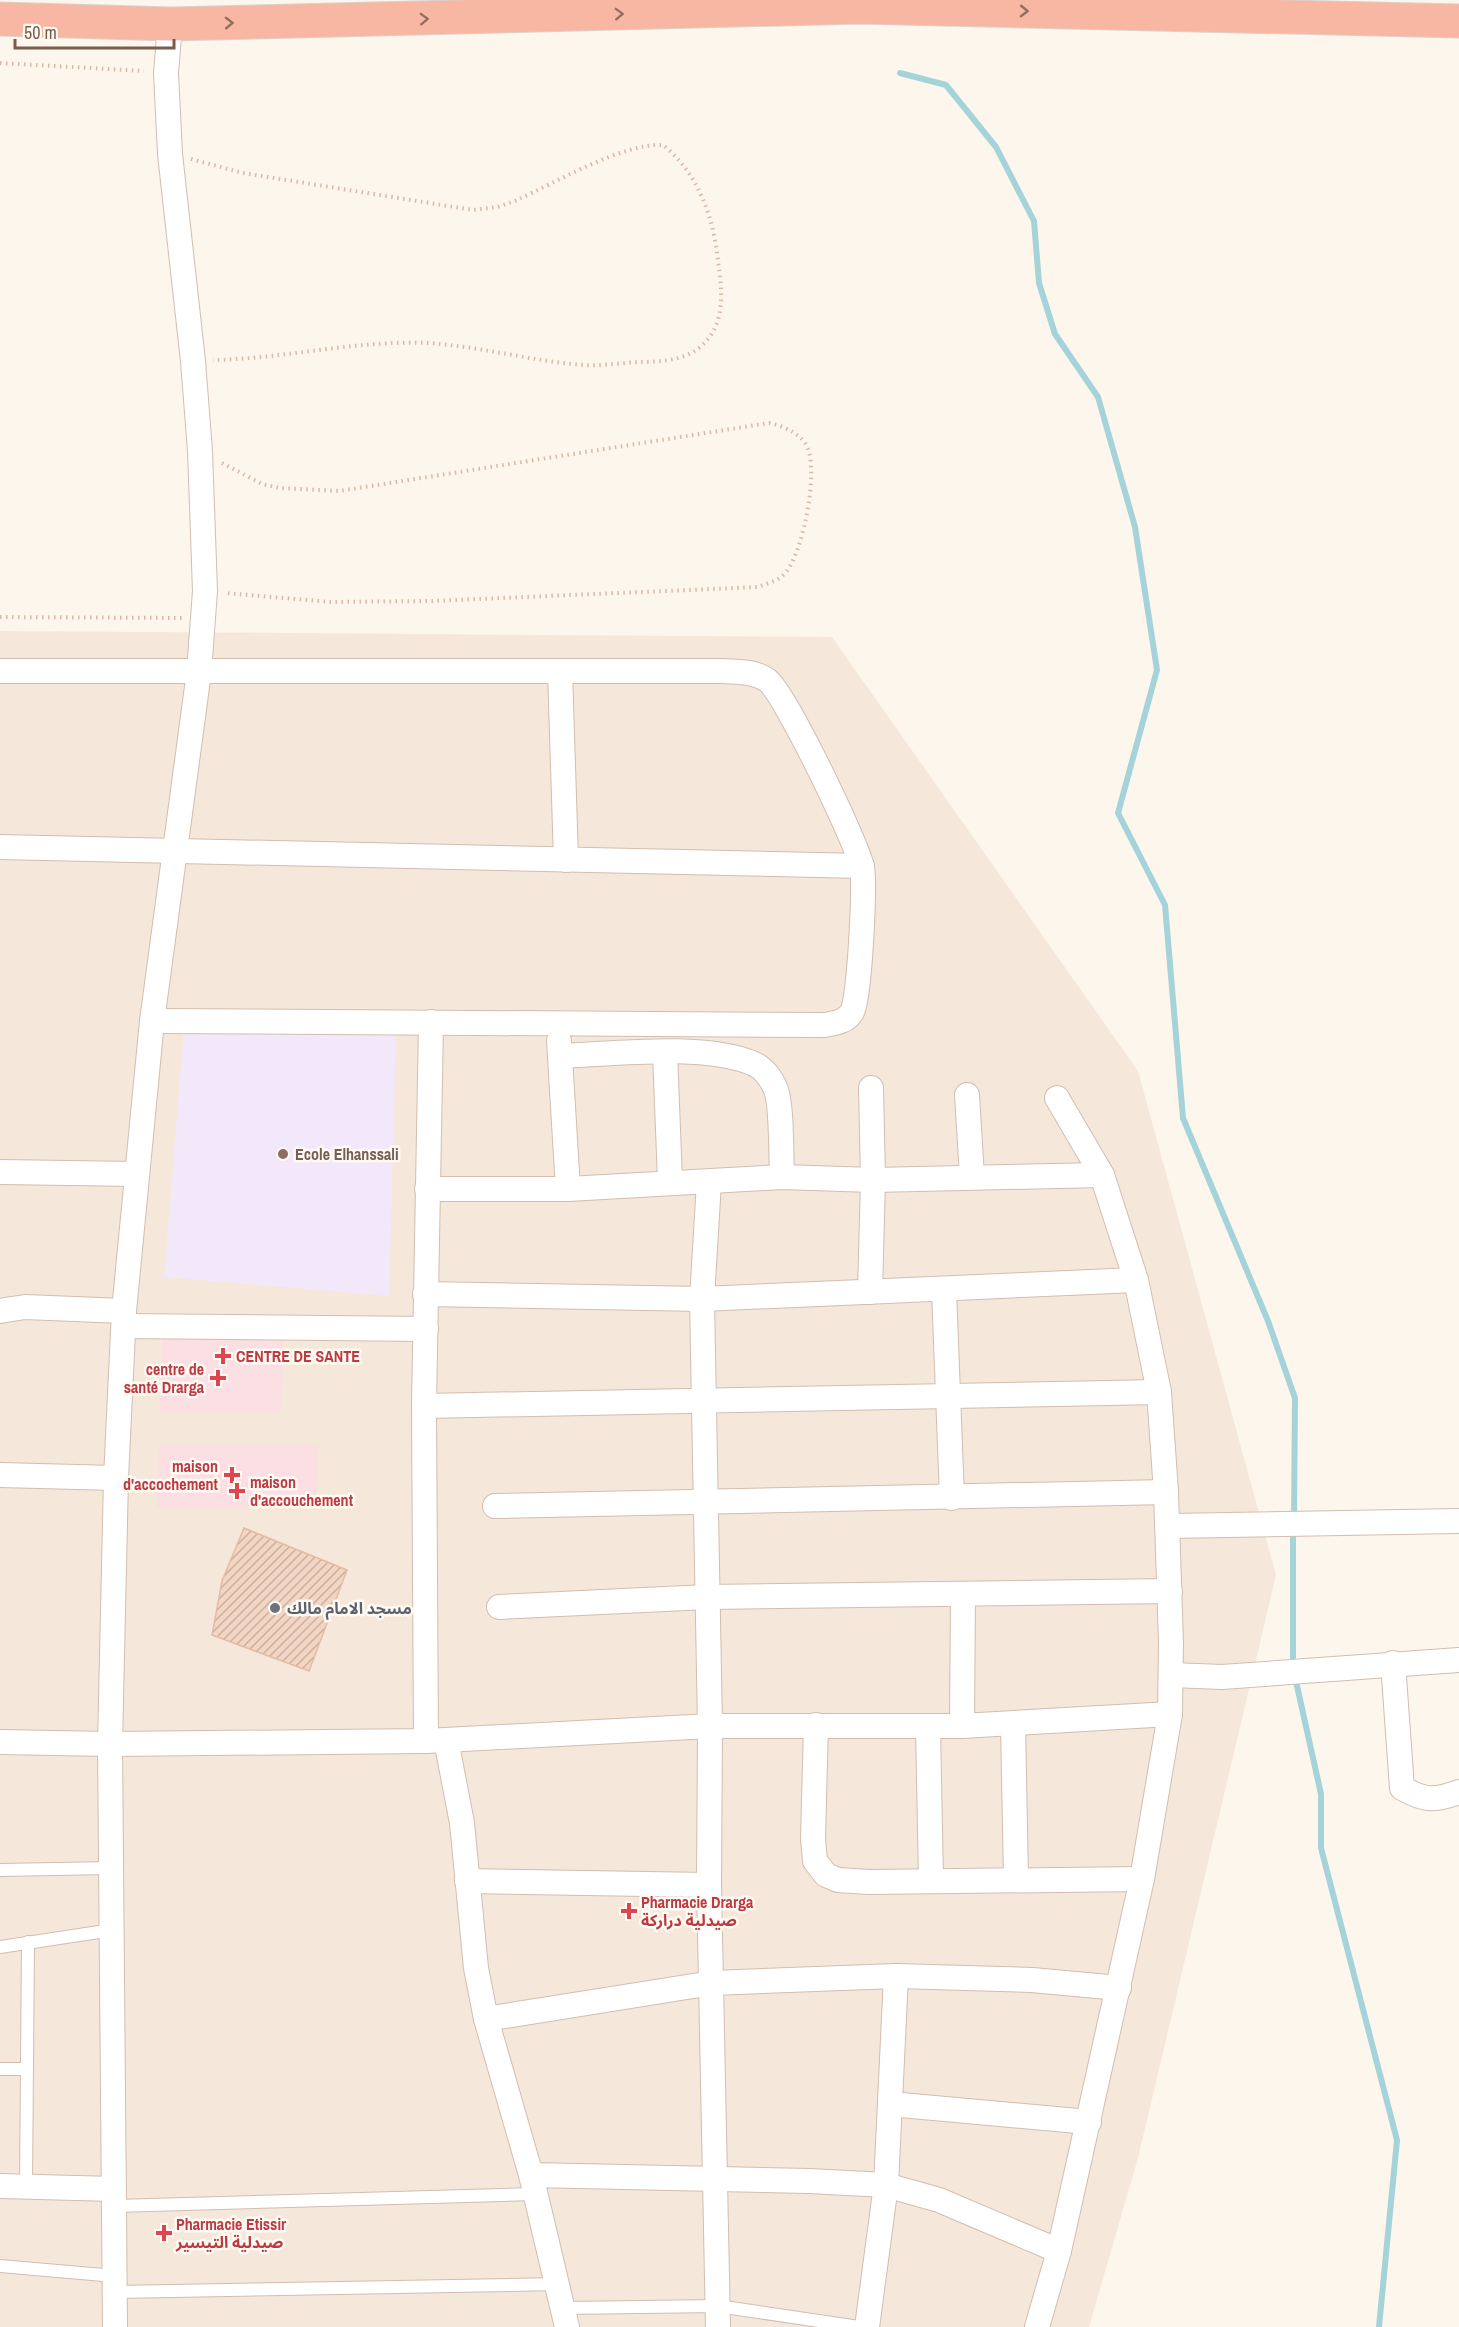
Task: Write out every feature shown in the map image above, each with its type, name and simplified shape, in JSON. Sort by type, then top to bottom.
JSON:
[{"type":"highway","points":[[0,19],[170,24],[860,8],[1459,21]]},
{"type":"street","points":[[115,2327],[110,1744],[116,1478],[124,1318],[152,1021],[199,672],[205,591],[200,451],[193,361],[170,154],[166,73],[170,24]]},
{"type":"street","points":[[0,671],[723,670],[757,674],[778,690],[789,710],[828,789],[861,866],[859,983],[852,1011],[846,1018],[824,1025],[152,1021]]},
{"type":"street","points":[[560,671],[566,860]]},
{"type":"street","points":[[0,847],[861,866]]},
{"type":"street","points":[[431,1022],[424,1406],[436,1741],[456,1783],[476,1968],[486,2019],[533,2184],[559,2284],[566,2321]]},
{"type":"street","points":[[558,1023],[568,1189]]},
{"type":"street","points":[[665,1053],[670,1181]]},
{"type":"street","points":[[560,1056],[720,1054],[754,1063],[768,1075],[777,1091],[782,1177]]},
{"type":"street","points":[[870,1292],[873,1180],[871,1088]]},
{"type":"street","points":[[967,1095],[972,1178]]},
{"type":"street","points":[[1037,2327],[1059,2251],[1142,1879],[1170,1714],[1171,1675],[1168,1526],[1158,1392],[1136,1280],[1102,1175],[1057,1098]]},
{"type":"street","points":[[0,1172],[137,1174]]},
{"type":"street","points":[[427,1189],[568,1189],[670,1181],[708,1182],[782,1177],[873,1180],[1102,1175]]},
{"type":"street","points":[[708,1182],[702,1299],[706,1400],[706,1597],[710,1726],[709,1885],[718,2316]]},
{"type":"street","points":[[425,1294],[702,1299],[1136,1280]]},
{"type":"street","points":[[944,1290],[952,1498]]},
{"type":"street","points":[[0,1311],[25,1307],[124,1318],[426,1329]]},
{"type":"street","points":[[424,1406],[1158,1392]]},
{"type":"street","points":[[0,1475],[116,1478]]},
{"type":"street","points":[[495,1506],[1166,1492]]},
{"type":"street","points":[[1168,1526],[1459,1521]]},
{"type":"street","points":[[499,1607],[706,1597],[1170,1591]]},
{"type":"street","points":[[962,1726],[963,1594]]},
{"type":"street","points":[[1171,1675],[1222,1677],[1459,1660]]},
{"type":"street","points":[[1393,1663],[1402,1788],[1423,1799],[1454,1798]]},
{"type":"street","points":[[0,1742],[110,1744],[436,1741],[710,1726],[962,1726],[1170,1714]]},
{"type":"street","points":[[1013,1724],[1016,1879]]},
{"type":"street","points":[[816,1725],[813,1839],[815,1861],[826,1875],[838,1880],[869,1882],[1142,1879]]},
{"type":"street","points":[[928,1726],[931,1880]]},
{"type":"street","points":[[467,1881],[709,1885]]},
{"type":"street","points":[[486,2019],[712,1983],[896,1976],[1032,1980],[1119,1988]]},
{"type":"street","points":[[867,2327],[886,2185],[896,1976]]},
{"type":"street","points":[[890,2103],[1089,2122]]},
{"type":"street","points":[[533,2184],[715,2179],[886,2185],[939,2200],[1059,2251]]},
{"type":"street","points":[[0,2186],[114,2198]]},
{"type":"lane","points":[[0,1870],[111,1868]]},
{"type":"lane","points":[[0,1947],[112,1930]]},
{"type":"lane","points":[[26,2187],[28,1942]]},
{"type":"lane","points":[[0,2069],[27,2069]]},
{"type":"lane","points":[[114,2198],[533,2184]]},
{"type":"lane","points":[[0,2266],[115,2284],[559,2284]]},
{"type":"lane","points":[[566,2321],[718,2316],[859,2327]]},
{"type":"path","points":[[0,63],[166,73]]},
{"type":"path","points":[[170,154],[243,173],[473,210],[498,207],[517,200],[628,149],[650,144],[663,145],[683,164],[701,190],[716,239],[722,292],[721,314],[716,328],[699,348],[685,356],[658,362],[585,365],[428,344],[394,343],[244,360],[193,361]]},
{"type":"path","points":[[200,451],[262,484],[279,488],[339,491],[559,454],[769,423],[783,426],[805,443],[810,454],[811,472],[807,513],[795,560],[786,573],[776,581],[758,587],[376,602],[331,602],[205,591]]},
{"type":"path","points":[[0,617],[203,618]]},
{"type":"shaded area","points":[[0,631],[832,637],[1138,1071],[1276,1575],[1138,2158],[1089,2327],[0,2327]]},
{"type":"shaded area","name":"Ecole Elhanssali","points":[[184,1028],[396,1031],[389,1296],[164,1277]]},
{"type":"shaded area","name":"CENTRE DE SANTE","points":[[163,1335],[284,1337],[281,1411],[159,1411]]},
{"type":"shaded area","name":"maison d'accouchement","points":[[159,1445],[318,1445],[316,1507],[157,1507]]},
{"type":"building","name":"مسجد الامام مالك","points":[[244,1528],[347,1570],[309,1671],[212,1635],[222,1581]]},
{"type":"waterway","points":[[900,73],[946,85],[996,147],[1034,221],[1039,283],[1055,334],[1098,397],[1135,527],[1157,670],[1118,813],[1165,905],[1183,1118],[1268,1321],[1295,1398],[1294,1520]]},
{"type":"waterway","points":[[1293,1530],[1293,1667]]},
{"type":"waterway","points":[[1295,1677],[1321,1794],[1321,1848],[1397,2140],[1379,2327]]},
{"type":"place","name":"Ecole Elhanssali","points":[[283,1154]]},
{"type":"place","name":"CENTRE DE SANTE","points":[[223,1356]]},
{"type":"place","name":"centre de santé Drarga","points":[[218,1378]]},
{"type":"place","name":"maison d'accochement","points":[[232,1475]]},
{"type":"place","name":"maison d'accouchement","points":[[237,1491]]},
{"type":"place","name":"مسجد الامام مالك","points":[[275,1608]]},
{"type":"place","name":"Pharmacie Drarga صيدلية دراركة","points":[[629,1911]]},
{"type":"place","name":"Pharmacie Etissir صيدلية التيسير","points":[[164,2233]]}]
